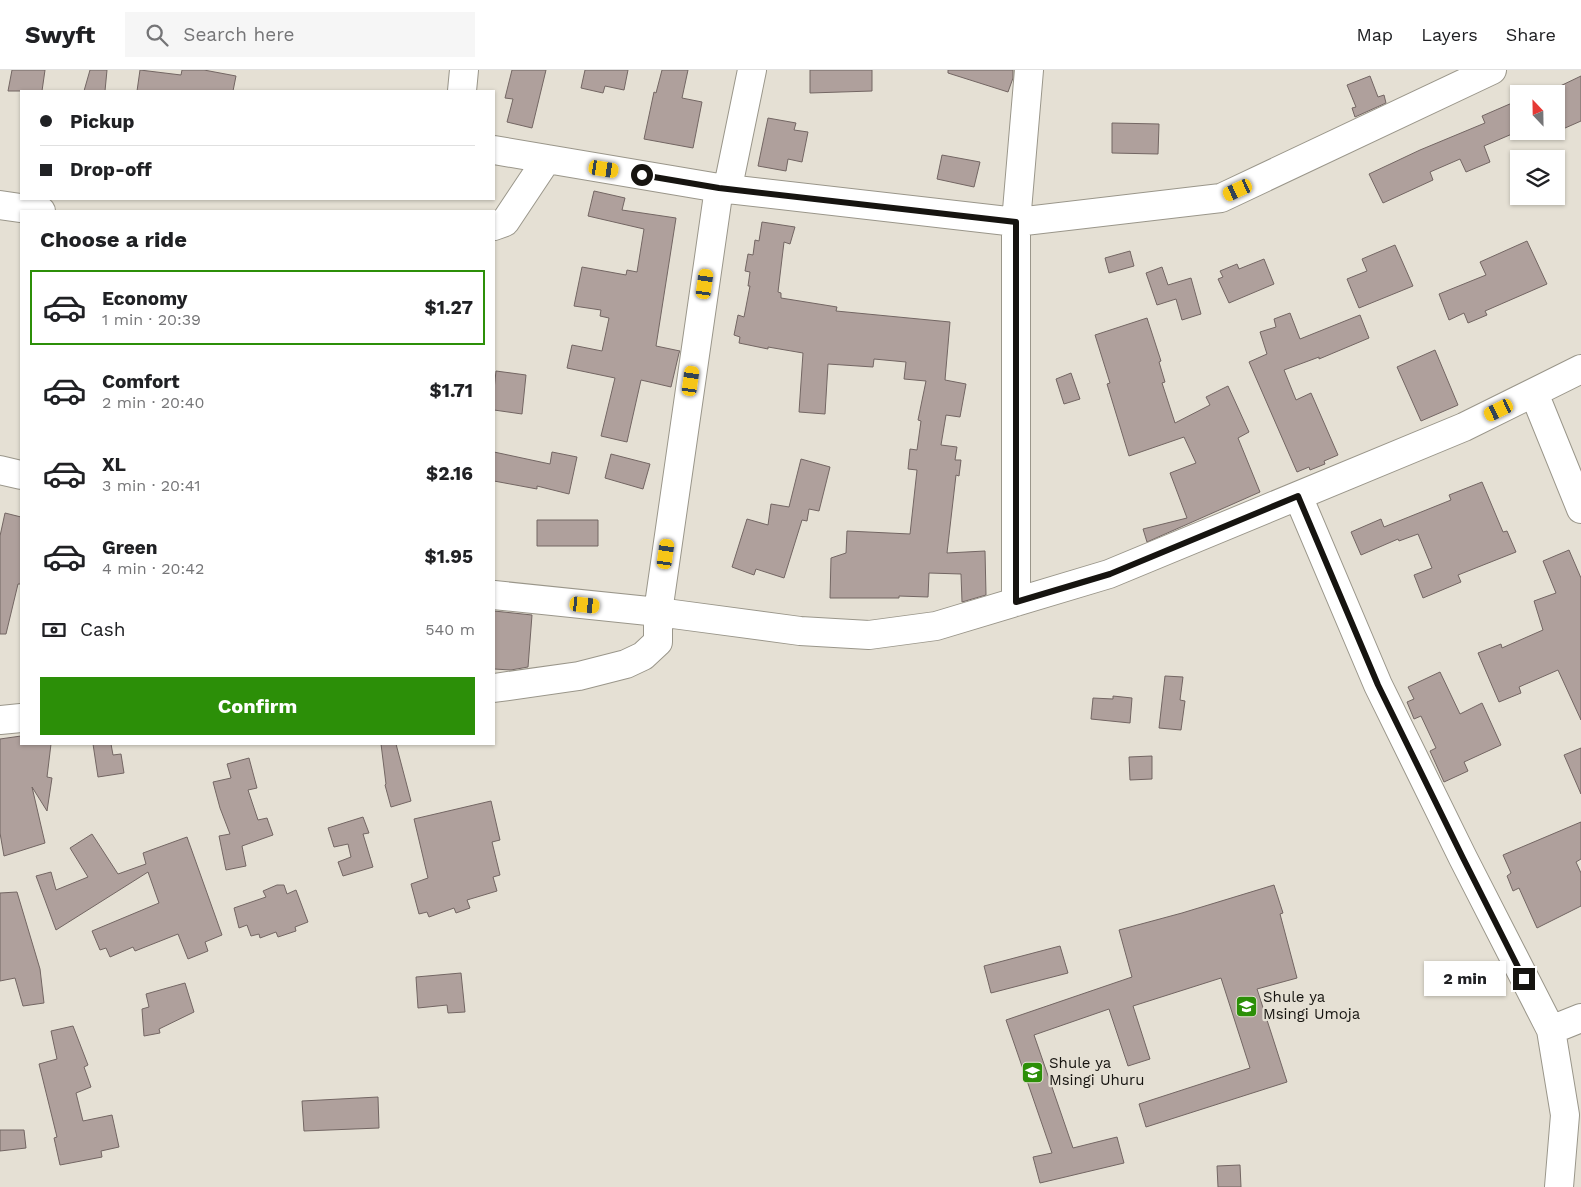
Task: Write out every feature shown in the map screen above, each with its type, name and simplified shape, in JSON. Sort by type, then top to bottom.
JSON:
[{"type":"street","points":[[462,90],[464,70]]},
{"type":"street","points":[[719,188],[729,182],[752,70]]},
{"type":"street","points":[[1016,602],[1016,222],[1029,70]]},
{"type":"street","points":[[495,150],[719,188],[1016,222],[1221,198],[1492,70]]},
{"type":"street","points":[[495,226],[505,222],[546,159]]},
{"type":"street","points":[[495,688],[579,676],[626,664],[644,656],[658,642],[658,612],[719,188]]},
{"type":"street","points":[[0,205],[34,210]]},
{"type":"street","points":[[495,595],[658,612],[800,632],[869,635],[936,626],[1110,574],[1464,427],[1581,369]]},
{"type":"street","points":[[1534,393],[1581,509]]},
{"type":"street","points":[[0,470],[20,475]]},
{"type":"street","points":[[1298,496],[1378,685],[1463,858],[1551,1030],[1566,1115],[1559,1187]]},
{"type":"street","points":[[0,720],[20,718]]},
{"type":"street","points":[[1551,1030],[1581,1018]]},
{"type":"building","points":[[12,70],[45,70],[42,90],[8,91]]},
{"type":"building","points":[[90,70],[107,70],[105,90],[84,90]]},
{"type":"building","points":[[140,70],[181,75],[182,70],[204,70],[236,76],[233,90],[137,90]]},
{"type":"building","points":[[512,70],[546,70],[532,128],[507,122],[513,99],[505,98]]},
{"type":"building","points":[[585,70],[628,70],[624,90],[605,86],[603,93],[581,88]]},
{"type":"building","points":[[662,70],[688,70],[682,98],[702,102],[693,148],[644,139],[654,92],[656,93]]},
{"type":"building","points":[[810,70],[872,70],[872,91],[810,93]]},
{"type":"building","points":[[948,70],[1013,70],[1013,78],[1008,92],[948,73]]},
{"type":"building","points":[[1370,76],[1378,97],[1384,95],[1386,103],[1355,117],[1352,108],[1356,107],[1347,85]]},
{"type":"building","points":[[1581,76],[1581,121],[1565,128],[1565,85],[1562,85]]},
{"type":"building","points":[[1510,104],[1510,135],[1484,146],[1490,162],[1466,172],[1460,159],[1430,172],[1433,180],[1383,203],[1369,174],[1485,123],[1482,116]]},
{"type":"building","points":[[768,118],[796,123],[794,130],[808,132],[802,162],[788,159],[786,171],[758,166]]},
{"type":"building","points":[[1112,123],[1159,124],[1158,154],[1112,153]]},
{"type":"building","points":[[942,155],[980,162],[974,187],[937,179]]},
{"type":"building","points":[[594,191],[625,198],[622,210],[676,218],[656,346],[680,351],[671,387],[641,380],[627,442],[601,436],[615,378],[567,368],[572,345],[602,351],[609,318],[600,316],[601,310],[574,306],[582,267],[626,275],[627,270],[637,272],[644,229],[588,216]]},
{"type":"building","points":[[762,222],[795,227],[790,244],[784,242],[778,292],[781,293],[781,298],[837,307],[836,311],[950,322],[945,380],[966,384],[960,417],[946,415],[941,445],[957,447],[955,460],[961,460],[959,476],[956,475],[947,553],[985,551],[986,595],[962,602],[961,574],[929,573],[928,597],[830,598],[831,558],[846,553],[847,531],[910,534],[917,470],[908,469],[910,449],[917,450],[921,421],[918,420],[926,381],[904,379],[906,362],[874,359],[873,367],[828,364],[825,414],[799,412],[803,353],[739,343],[740,337],[734,335],[738,315],[744,317],[750,286],[748,286],[750,272],[745,271],[748,254],[753,255],[755,240],[759,241]]},
{"type":"building","points":[[1527,241],[1547,284],[1485,311],[1487,315],[1468,323],[1464,313],[1449,320],[1439,294],[1486,275],[1480,262]]},
{"type":"building","points":[[1395,245],[1413,286],[1359,308],[1347,279],[1367,271],[1362,259]]},
{"type":"building","points":[[1130,251],[1134,266],[1109,273],[1105,258]]},
{"type":"building","points":[[1264,259],[1274,284],[1229,303],[1218,279],[1223,277],[1220,271],[1237,264],[1239,269]]},
{"type":"building","points":[[1162,267],[1168,285],[1191,278],[1201,314],[1182,320],[1176,299],[1157,305],[1146,273]]},
{"type":"building","points":[[1290,313],[1300,339],[1360,315],[1369,338],[1319,359],[1319,357],[1284,370],[1296,400],[1311,393],[1338,455],[1324,461],[1325,464],[1310,470],[1309,467],[1297,472],[1249,362],[1267,354],[1260,332],[1276,327],[1274,319]]},
{"type":"building","points":[[1147,318],[1161,361],[1159,362],[1165,382],[1162,383],[1175,423],[1210,405],[1206,397],[1228,386],[1249,432],[1238,438],[1260,492],[1147,542],[1143,529],[1187,518],[1170,473],[1196,463],[1184,437],[1129,456],[1107,384],[1110,383],[1095,335]]},
{"type":"building","points":[[1435,350],[1458,405],[1421,421],[1397,367]]},
{"type":"building","points":[[496,371],[526,375],[522,414],[495,410]]},
{"type":"building","points":[[1071,373],[1080,399],[1064,404],[1056,379]]},
{"type":"building","points":[[495,452],[550,464],[552,452],[577,457],[569,494],[537,486],[537,489],[495,481]]},
{"type":"building","points":[[611,454],[650,464],[643,489],[605,478]]},
{"type":"building","points":[[801,459],[830,467],[819,511],[809,509],[807,521],[802,520],[784,578],[756,569],[754,575],[732,567],[747,519],[768,525],[771,504],[789,507]]},
{"type":"building","points":[[1482,482],[1503,532],[1507,531],[1516,552],[1458,575],[1461,582],[1423,598],[1414,575],[1432,568],[1418,534],[1399,541],[1398,539],[1361,555],[1351,532],[1381,519],[1384,527],[1451,500],[1449,495]]},
{"type":"building","points":[[5,513],[20,517],[20,584],[18,584],[6,634],[0,634],[0,536]]},
{"type":"building","points":[[537,520],[598,520],[598,546],[537,546]]},
{"type":"building","points":[[1569,550],[1581,578],[1581,720],[1558,670],[1519,687],[1521,693],[1499,702],[1478,653],[1501,644],[1502,648],[1543,630],[1534,601],[1556,593],[1543,561]]},
{"type":"building","points":[[495,611],[532,615],[528,667],[511,670],[495,669]]},
{"type":"building","points":[[1440,672],[1460,714],[1482,703],[1501,745],[1464,762],[1468,771],[1444,782],[1430,751],[1436,748],[1421,716],[1414,719],[1407,702],[1414,699],[1408,687]]},
{"type":"building","points":[[1165,676],[1183,677],[1180,700],[1185,701],[1181,730],[1159,728]]},
{"type":"building","points":[[1113,696],[1132,698],[1130,723],[1091,719],[1093,698],[1113,699]]},
{"type":"building","points":[[20,736],[20,745],[51,745],[47,777],[52,778],[47,811],[32,787],[45,843],[4,856],[0,833],[0,739]]},
{"type":"building","points":[[93,745],[111,745],[113,755],[121,754],[124,773],[98,777]]},
{"type":"building","points":[[381,745],[396,745],[411,801],[391,807]]},
{"type":"building","points":[[1581,748],[1581,794],[1564,755]]},
{"type":"building","points":[[1152,756],[1152,779],[1130,780],[1129,757]]},
{"type":"building","points":[[249,758],[257,788],[248,790],[258,820],[267,818],[273,835],[242,846],[246,866],[226,870],[219,836],[230,834],[213,782],[231,778],[227,764]]},
{"type":"building","points":[[491,801],[500,840],[492,842],[500,875],[493,877],[497,891],[467,900],[470,908],[456,913],[454,908],[429,917],[427,912],[419,914],[411,884],[428,878],[414,819]]},
{"type":"building","points":[[363,817],[369,833],[363,834],[373,867],[343,876],[338,862],[351,857],[348,844],[334,847],[328,828]]},
{"type":"building","points":[[1581,822],[1581,859],[1576,862],[1581,873],[1581,906],[1537,928],[1519,888],[1513,891],[1507,876],[1511,873],[1503,855]]},
{"type":"building","points":[[92,834],[118,874],[146,864],[143,853],[187,837],[222,935],[205,942],[208,951],[188,959],[178,934],[135,951],[133,947],[110,957],[106,948],[100,950],[92,931],[159,903],[148,872],[56,930],[36,876],[51,872],[56,890],[88,877],[70,848]]},
{"type":"building","points":[[277,885],[284,885],[287,894],[296,890],[308,922],[295,927],[296,931],[278,937],[276,932],[260,938],[259,934],[251,936],[247,925],[239,928],[234,908],[266,897],[263,891]]},
{"type":"building","points":[[1274,885],[1283,913],[1280,914],[1297,978],[1257,989],[1287,1082],[1146,1127],[1139,1104],[1250,1068],[1221,978],[1133,1006],[1150,1059],[1128,1066],[1109,1009],[1034,1035],[1073,1148],[1117,1137],[1124,1163],[1040,1183],[1033,1157],[1052,1153],[1006,1020],[1132,977],[1119,930]]},
{"type":"building","points":[[17,892],[40,969],[44,1003],[23,1006],[15,978],[0,981],[0,893]]},
{"type":"building","points":[[1060,946],[1068,973],[991,993],[984,966]]},
{"type":"building","points":[[461,973],[465,1012],[448,1013],[447,1005],[418,1008],[416,977]]},
{"type":"building","points":[[185,983],[194,1012],[159,1029],[160,1033],[144,1036],[142,1009],[149,1007],[146,994]]},
{"type":"building","points":[[73,1026],[88,1065],[84,1067],[91,1087],[76,1093],[83,1121],[112,1115],[119,1147],[101,1151],[102,1157],[60,1165],[54,1138],[57,1137],[39,1064],[57,1059],[51,1031]]},
{"type":"building","points":[[378,1097],[379,1128],[304,1131],[302,1101]]},
{"type":"building","points":[[0,1130],[24,1130],[26,1148],[0,1151]]},
{"type":"building","points":[[1240,1165],[1241,1187],[1218,1187],[1217,1166]]},
{"type":"place","name":"Shule ya Msingi Umoja","points":[[1247,1006]]},
{"type":"place","name":"Shule ya Msingi Uhuru","points":[[1033,1072]]},
{"type":"route","points":[[642,175],[719,188],[1016,222],[1016,602],[1110,574],[1298,496],[1378,685],[1524,979]]}]
